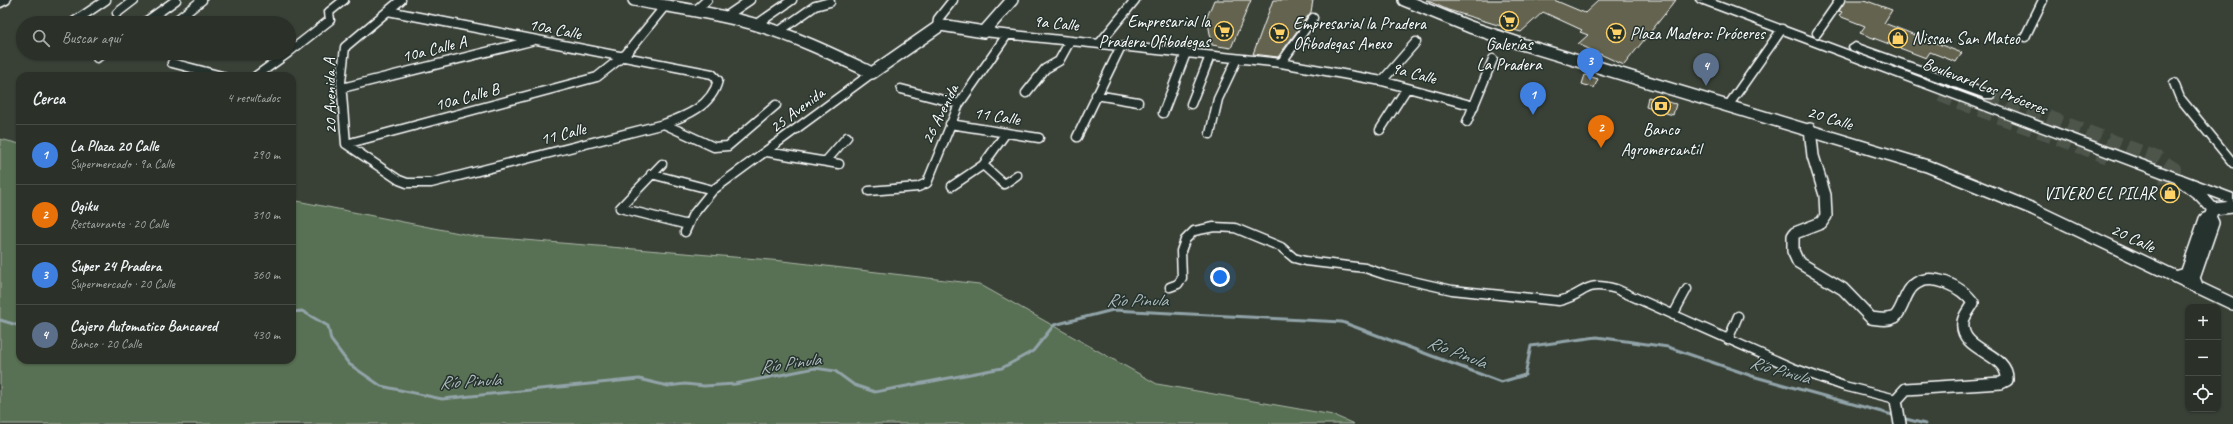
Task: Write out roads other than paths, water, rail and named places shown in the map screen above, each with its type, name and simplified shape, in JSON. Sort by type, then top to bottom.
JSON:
[{"type":"highway","name":"Boulevard Los Próceres","points":[[1702,0],[2233,199]]},
{"type":"highway","name":"Boulevard Los Próceres","points":[[1729,0],[1855,47],[1899,66],[2233,191]]},
{"type":"highway","points":[[1855,47],[1892,58],[1989,95]]},
{"type":"highway","points":[[1904,75],[1940,95]]},
{"type":"street","points":[[0,4],[6,0]]},
{"type":"street","points":[[82,16],[106,0]]},
{"type":"street","points":[[117,13],[134,0]]},
{"type":"street","points":[[154,16],[176,0]]},
{"type":"street","points":[[182,16],[202,0]]},
{"type":"street","points":[[296,43],[330,20],[329,12],[344,0]]},
{"type":"street","name":"20 Avenida A","points":[[401,0],[345,47],[343,54],[342,88],[346,144],[399,180],[407,183]]},
{"type":"street","points":[[634,0],[725,17],[756,25],[816,46],[872,74]]},
{"type":"street","points":[[695,12],[707,0]]},
{"type":"street","points":[[725,17],[750,0]]},
{"type":"street","points":[[756,25],[792,0]]},
{"type":"street","points":[[939,26],[938,19],[953,0]]},
{"type":"street","points":[[984,32],[1012,0]]},
{"type":"street","points":[[1099,44],[1135,0]]},
{"type":"street","name":"20 Calle","points":[[1404,0],[1495,35],[1927,166],[2033,209],[2233,304]]},
{"type":"street","points":[[1817,33],[1840,0]]},
{"type":"street","points":[[2025,37],[2043,0]]},
{"type":"street","points":[[778,32],[815,6],[830,2]]},
{"type":"street","name":"10a Calle B","points":[[346,144],[596,77],[607,71],[622,57],[665,6]]},
{"type":"street","name":"10a Calle","points":[[388,11],[716,77]]},
{"type":"street","points":[[1281,63],[1313,18]]},
{"type":"street","name":"9a Calle","points":[[939,26],[1007,35],[1281,63],[1382,81],[1474,106]]},
{"type":"street","name":"25 Avenida","points":[[651,174],[621,206],[621,210],[686,229],[713,190],[939,26]]},
{"type":"street","points":[[1728,106],[1782,30]]},
{"type":"street","name":"26 Avenida","points":[[869,191],[918,187],[926,183],[959,104],[1007,35]]},
{"type":"street","name":"10a Calle A","points":[[342,88],[533,40]]},
{"type":"street","points":[[1026,93],[1046,69],[1059,61],[1070,41]]},
{"type":"street","points":[[1382,81],[1416,42]]},
{"type":"street","points":[[1076,137],[1121,46]]},
{"type":"street","points":[[1164,113],[1186,53]]},
{"type":"street","points":[[1191,104],[1210,56]]},
{"type":"street","points":[[1210,134],[1218,99],[1237,59]]},
{"type":"street","points":[[1467,122],[1493,59]]},
{"type":"street","points":[[262,72],[278,60]]},
{"type":"street","points":[[172,63],[207,72]]},
{"type":"street","name":"11 Calle","points":[[407,183],[431,183],[664,124],[680,118],[700,107],[718,85],[716,77]]},
{"type":"street","points":[[2174,83],[2180,98],[2233,163]]},
{"type":"street","points":[[1380,130],[1407,88]]},
{"type":"street","points":[[901,89],[959,104]]},
{"type":"street","points":[[1096,95],[1138,102]]},
{"type":"street","points":[[664,124],[714,147],[721,148],[728,146],[776,105]]},
{"type":"street","name":"11 Calle","points":[[950,124],[1039,138]]},
{"type":"street","points":[[1810,130],[1813,156],[1825,195],[1826,216],[1821,223],[1795,233],[1793,236],[1793,251],[1798,262],[1843,289],[1871,318],[1891,319],[1896,316],[1912,286],[1921,282],[1935,281],[1961,289],[1970,296],[1973,303],[1963,322],[1965,335],[1974,345],[2003,364],[2008,371],[2007,380],[2001,383],[1906,389],[1898,393],[1896,403],[1900,424]]},
{"type":"street","points":[[952,186],[983,165],[1006,133]]},
{"type":"street","points":[[826,161],[847,137]]},
{"type":"street","points":[[767,152],[839,164]]},
{"type":"street","points":[[926,162],[935,162]]},
{"type":"street","points":[[651,174],[662,164]]},
{"type":"street","points":[[983,165],[1004,184],[1008,183],[1017,175]]},
{"type":"street","points":[[651,174],[713,190]]},
{"type":"street","points":[[2178,178],[2200,195],[2211,213],[2213,223],[2194,278],[2198,288]]},
{"type":"street","points":[[2176,277],[2186,274],[2205,219],[2211,213],[2233,207]]},
{"type":"street","points":[[1170,286],[1178,284],[1182,278],[1181,251],[1184,240],[1194,231],[1214,227],[1235,228],[1265,242],[1281,246],[1294,258],[1305,261],[1365,268],[1452,290],[1558,301],[1573,297],[1586,287],[1604,286],[1674,315],[1728,340],[1840,385],[1896,403]]},
{"type":"street","points":[[1674,315],[1687,289]]},
{"type":"street","points":[[1728,340],[1738,316]]},
{"type":"waterway","name":"Río Pinula","points":[[296,312],[302,311],[328,326],[331,340],[349,364],[381,386],[442,399],[639,379],[668,386],[685,384],[704,386],[735,384],[815,368],[835,371],[854,385],[875,392],[1002,368],[1033,351],[1054,325],[1113,310],[1342,322],[1501,382],[1525,375],[1531,346],[1597,337],[1668,347],[1752,376],[1896,416]]},
{"type":"waterway","name":"Río Pinula","points":[[0,320],[16,325]]},
{"type":"waterway","name":"Río Pinula","points":[[1902,418],[1925,424]]},
{"type":"tunnel","points":[[1940,95],[2108,157]]},
{"type":"tunnel","points":[[1989,95],[2157,158],[2174,169],[2173,177],[2160,176]]},
{"type":"place","name":"Galerías La Pradera","points":[[1509,21]]},
{"type":"place","name":"Empresarial la Pradera Ofibodegas","points":[[1224,31]]},
{"type":"place","name":"Empresarial la Pradera Ofibodegas Anexo","points":[[1279,33]]},
{"type":"place","name":"Plaza Madero: Próceres","points":[[1616,33]]},
{"type":"place","name":"Nissan San Mateo","points":[[1898,38]]},
{"type":"place","name":"Super 24 Pradera","points":[[1590,81]]},
{"type":"place","name":"Cajero Automatico Bancared","points":[[1706,86]]},
{"type":"place","name":"Banco Agromercantil","points":[[1661,106]]},
{"type":"place","name":"La Plaza 20 Calle","points":[[1533,115]]},
{"type":"place","name":"Ogiku","points":[[1601,148]]},
{"type":"place","name":"VIVERO EL PILAR","points":[[2170,193]]}]
